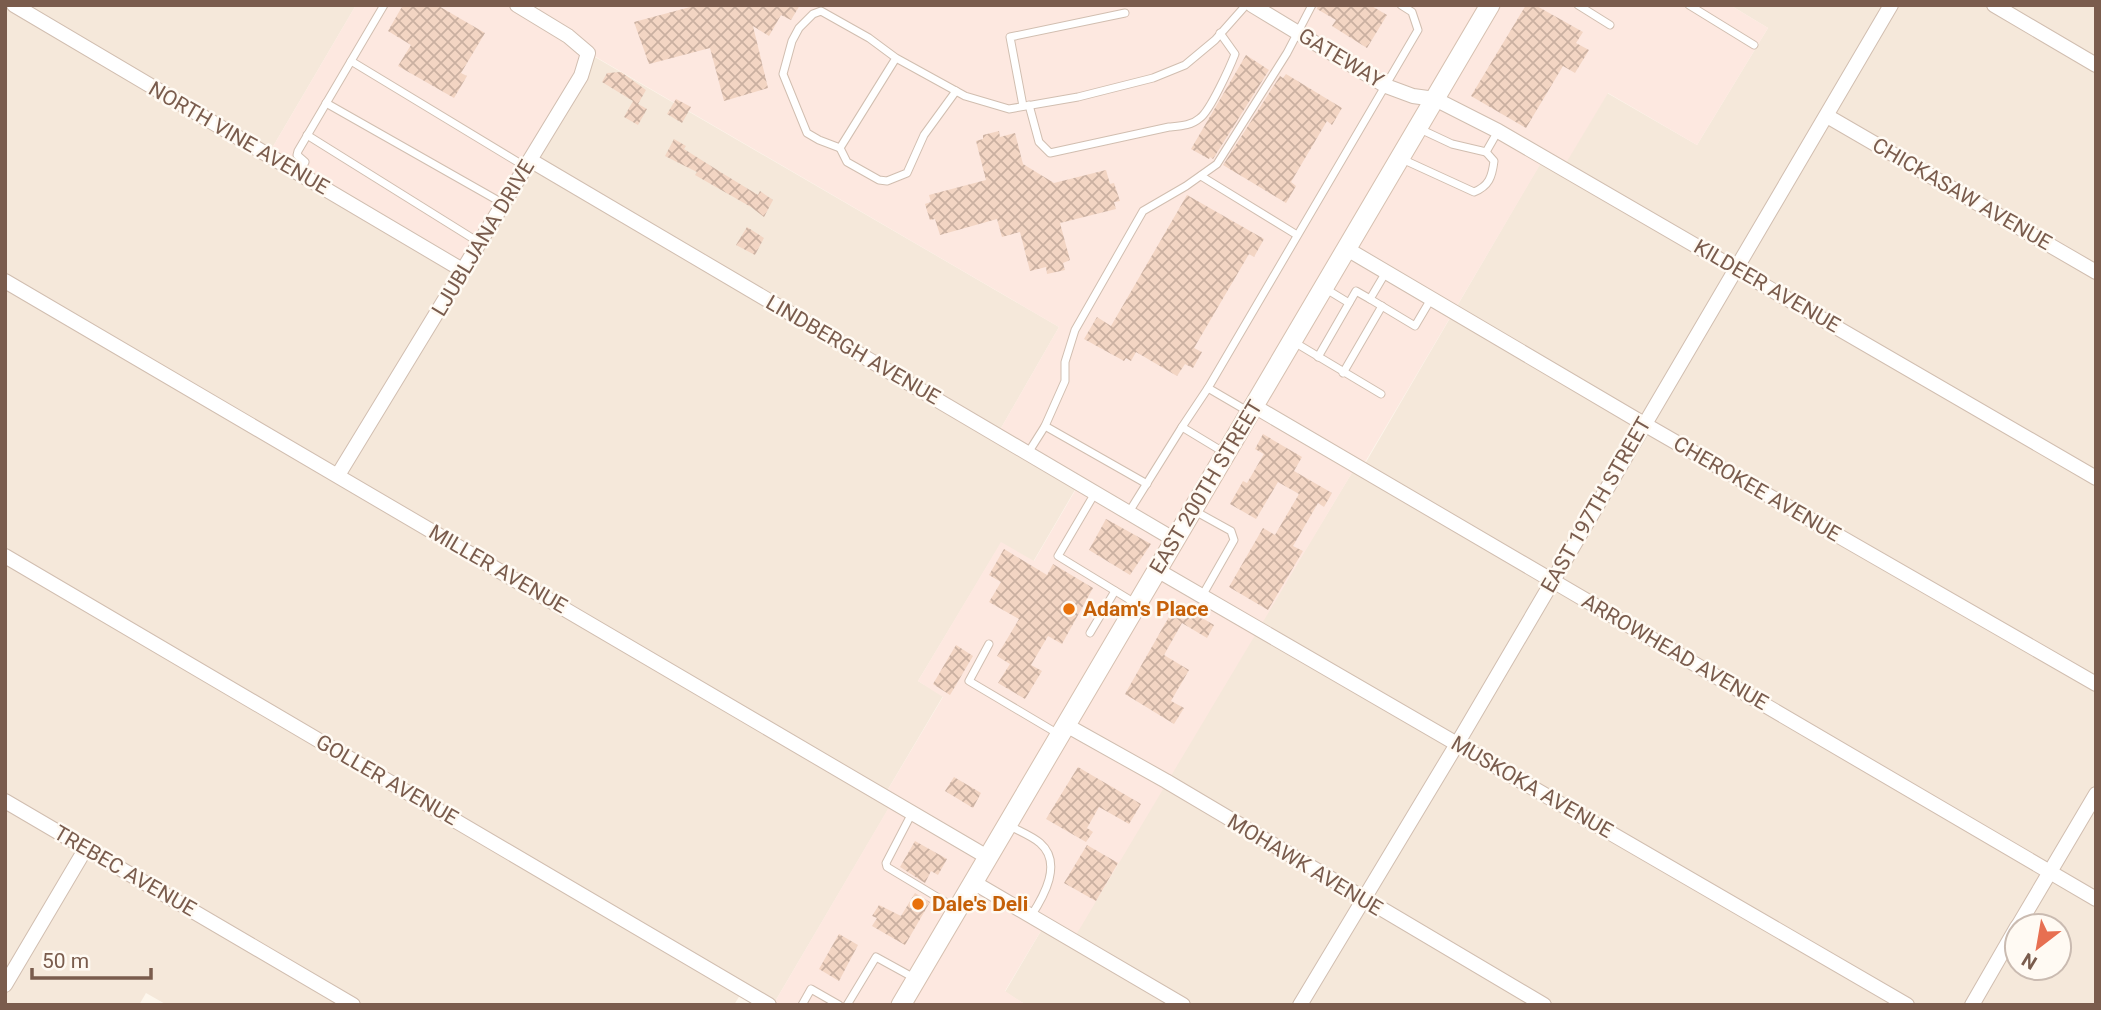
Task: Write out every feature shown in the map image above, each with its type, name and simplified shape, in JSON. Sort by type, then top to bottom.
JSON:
[{"type":"street","name":"NORTH VINE AVENUE","points":[[13,5],[464,271]]},
{"type":"street","points":[[517,5],[538,11]]},
{"type":"street","name":"GATEWAY","points":[[1252,5],[1386,86],[1413,96],[1435,99]]},
{"type":"street","name":"EAST 200TH STREET","points":[[901,1005],[1490,5]]},
{"type":"street","name":"EAST 197TH STREET","points":[[1300,1005],[1457,744],[1891,5]]},
{"type":"street","points":[[1994,5],[2096,65]]},
{"type":"street","name":"LJUBLJANA DRIVE","points":[[338,475],[581,76],[588,53],[538,11]]},
{"type":"street","name":"KILDEER AVENUE","points":[[1435,99],[1498,131],[2096,478]]},
{"type":"street","name":"CHICKASAW AVENUE","points":[[1828,116],[2096,272]]},
{"type":"street","name":"LINDBERGH AVENUE","points":[[528,164],[1175,540]]},
{"type":"street","name":"CHEROKEE AVENUE","points":[[1346,249],[2096,684]]},
{"type":"street","name":"MILLER AVENUE","points":[[5,281],[989,858]]},
{"type":"street","name":"ARROWHEAD AVENUE","points":[[1252,410],[1553,580],[2096,899]]},
{"type":"street","name":"GOLLER AVENUE","points":[[5,556],[769,1005]]},
{"type":"street","name":"MUSKOKA AVENUE","points":[[1157,570],[1907,1005]]},
{"type":"street","name":"MOHAWK AVENUE","points":[[1063,730],[1166,781],[1545,1005]]},
{"type":"street","points":[[2026,912],[2096,794]]},
{"type":"street","name":"TREBEC AVENUE","points":[[5,802],[353,1005]]},
{"type":"street","points":[[5,985],[86,848]]},
{"type":"street","points":[[973,882],[1183,1005]]},
{"type":"street","points":[[1972,1005],[2003,951]]},
{"type":"lane","points":[[299,173],[305,162],[297,155],[298,151],[384,5]]},
{"type":"lane","points":[[956,91],[923,135],[906,173],[887,181],[879,180],[847,162],[840,148],[807,133],[783,74],[792,41],[799,29],[813,14],[821,11],[869,38],[896,58],[956,91],[1009,109],[1078,97],[1153,78],[1185,65],[1246,5]]},
{"type":"lane","points":[[1028,453],[1045,426],[1066,381],[1065,362],[1075,330],[1143,211],[1217,164],[1299,32],[1312,5]]},
{"type":"lane","points":[[1129,512],[1208,388],[1418,30],[1412,12],[1401,5]]},
{"type":"lane","points":[[1578,5],[1610,25]]},
{"type":"lane","points":[[1689,5],[1754,45]]},
{"type":"lane","points":[[1125,13],[1010,37],[1026,106],[1039,142],[1050,153],[1168,127],[1185,126],[1202,118],[1235,54],[1220,33]]},
{"type":"lane","points":[[840,148],[896,58]]},
{"type":"lane","points":[[351,61],[528,164]]},
{"type":"lane","points":[[326,103],[504,204]]},
{"type":"lane","points":[[1400,158],[1474,192],[1485,187],[1493,173],[1494,161],[1486,152],[1451,144],[1418,128]]},
{"type":"lane","points":[[1486,152],[1498,131]]},
{"type":"lane","points":[[307,135],[481,243]]},
{"type":"lane","points":[[1201,176],[1297,235]]},
{"type":"lane","points":[[1370,299],[1386,272]]},
{"type":"lane","points":[[1324,288],[1349,303]]},
{"type":"lane","points":[[1318,357],[1356,291],[1415,326],[1431,299]]},
{"type":"lane","points":[[1343,373],[1382,306]]},
{"type":"lane","points":[[1292,341],[1381,394]]},
{"type":"lane","points":[[1208,388],[1252,410]]},
{"type":"lane","points":[[1045,426],[1147,484]]},
{"type":"lane","points":[[1182,427],[1226,454]]},
{"type":"lane","points":[[1096,493],[1058,556],[1137,604]]},
{"type":"lane","points":[[1193,510],[1234,535],[1234,540],[1202,596]]},
{"type":"lane","points":[[1090,633],[1115,591]]},
{"type":"lane","points":[[989,644],[969,681],[1063,730]]},
{"type":"lane","points":[[912,813],[886,863],[887,867],[957,909]]},
{"type":"lane","points":[[1008,825],[1040,844],[1049,854],[1048,889],[1031,916]]},
{"type":"lane","points":[[848,1005],[876,957],[916,979]]},
{"type":"lane","points":[[802,1005],[811,989],[839,1005]]},
{"type":"shaded area","points":[[5,5],[356,5],[268,155],[588,53],[1059,327],[997,435],[1079,483],[1033,562],[1001,543],[918,681],[943,696],[884,796],[893,801],[773,1005],[743,990],[734,1005],[167,1005],[146,993],[139,1005],[5,1005]]},
{"type":"shaded area","points":[[356,5],[517,5],[535,16],[541,5],[1730,5],[1768,28],[1697,145],[1608,93],[1563,168],[1544,158],[1361,469],[1356,466],[1073,940],[1045,924],[1005,991],[1023,1003],[1022,1005],[773,1005],[892,802],[884,796],[943,697],[918,681],[1001,542],[1034,561],[1079,484],[997,435],[1059,327],[589,53],[464,271],[268,155]]},
{"type":"shaded area","points":[[1730,5],[2096,5],[2096,1005],[1022,1005],[1023,1003],[1005,992],[1045,924],[1166,781],[1356,466],[1362,469],[1544,157],[1607,93],[1697,145],[1768,28]]},
{"type":"building","points":[[403,5],[437,5],[485,33],[461,73],[467,76],[454,98],[398,66],[411,45],[388,31]]},
{"type":"building","points":[[698,5],[800,5],[791,20],[781,15],[769,36],[753,26],[768,88],[724,101],[710,48],[649,64],[634,22]]},
{"type":"building","points":[[1318,5],[1370,5],[1387,15],[1367,48],[1332,26],[1336,20],[1317,9]]},
{"type":"building","points":[[1526,5],[1535,5],[1583,32],[1576,43],[1589,50],[1575,73],[1563,66],[1526,128],[1471,96]]},
{"type":"building","points":[[1246,55],[1269,70],[1213,159],[1209,159],[1191,149]]},
{"type":"building","points":[[621,72],[646,90],[638,104],[647,109],[638,125],[624,117],[633,101],[602,82],[607,73]]},
{"type":"building","points":[[1286,74],[1342,108],[1332,125],[1327,121],[1291,182],[1296,186],[1286,203],[1223,165],[1280,76],[1283,78]]},
{"type":"building","points":[[676,99],[691,107],[682,123],[667,114]]},
{"type":"building","points":[[999,131],[1000,137],[1015,133],[1023,164],[1054,183],[1106,170],[1110,184],[1114,183],[1120,201],[1114,202],[1116,209],[1060,223],[1070,260],[1063,263],[1065,270],[1047,274],[1046,267],[1030,271],[1020,232],[1002,237],[997,219],[940,235],[935,219],[930,220],[925,204],[931,202],[929,195],[986,180],[976,141],[983,139],[983,135]]},
{"type":"building","points":[[674,139],[686,146],[684,149],[722,173],[758,195],[760,191],[773,200],[764,217],[695,175],[697,172],[665,156]]},
{"type":"building","points":[[1187,195],[1264,239],[1254,257],[1249,254],[1194,348],[1202,352],[1193,368],[1185,364],[1177,376],[1136,352],[1131,361],[1126,358],[1124,361],[1084,339],[1097,317],[1111,326]]},
{"type":"building","points":[[747,227],[764,238],[755,255],[736,245]]},
{"type":"building","points":[[1263,434],[1302,457],[1294,471],[1332,493],[1324,507],[1318,503],[1293,546],[1303,551],[1268,610],[1229,587],[1263,528],[1275,535],[1299,494],[1278,482],[1256,519],[1230,504],[1243,481],[1247,483],[1264,454],[1255,449]]},
{"type":"building","points":[[1106,519],[1151,544],[1130,575],[1089,550]]},
{"type":"building","points":[[1004,549],[1047,575],[1053,564],[1093,588],[1062,644],[1048,636],[1031,665],[1042,671],[1025,699],[998,683],[1010,664],[997,656],[1019,619],[989,602],[1001,582],[989,575]]},
{"type":"building","points":[[1173,601],[1214,625],[1207,638],[1182,623],[1164,655],[1189,670],[1171,701],[1184,708],[1174,724],[1125,694],[1170,615],[1166,613]]},
{"type":"building","points":[[956,645],[973,656],[950,695],[933,684]]},
{"type":"building","points":[[1078,767],[1141,804],[1129,824],[1099,807],[1087,828],[1093,832],[1086,842],[1046,819]]},
{"type":"building","points":[[954,777],[981,793],[973,808],[945,791]]},
{"type":"building","points":[[915,841],[947,859],[938,875],[931,871],[925,883],[900,867]]},
{"type":"building","points":[[1087,845],[1118,863],[1096,901],[1064,883]]},
{"type":"building","points":[[915,893],[930,902],[905,945],[872,926],[877,918],[872,916],[879,905],[901,916]]},
{"type":"building","points":[[839,934],[858,945],[839,981],[819,969]]},
{"type":"place","name":"Adam's Place","points":[[1069,609]]},
{"type":"place","name":"Dale's Deli","points":[[918,904]]}]
